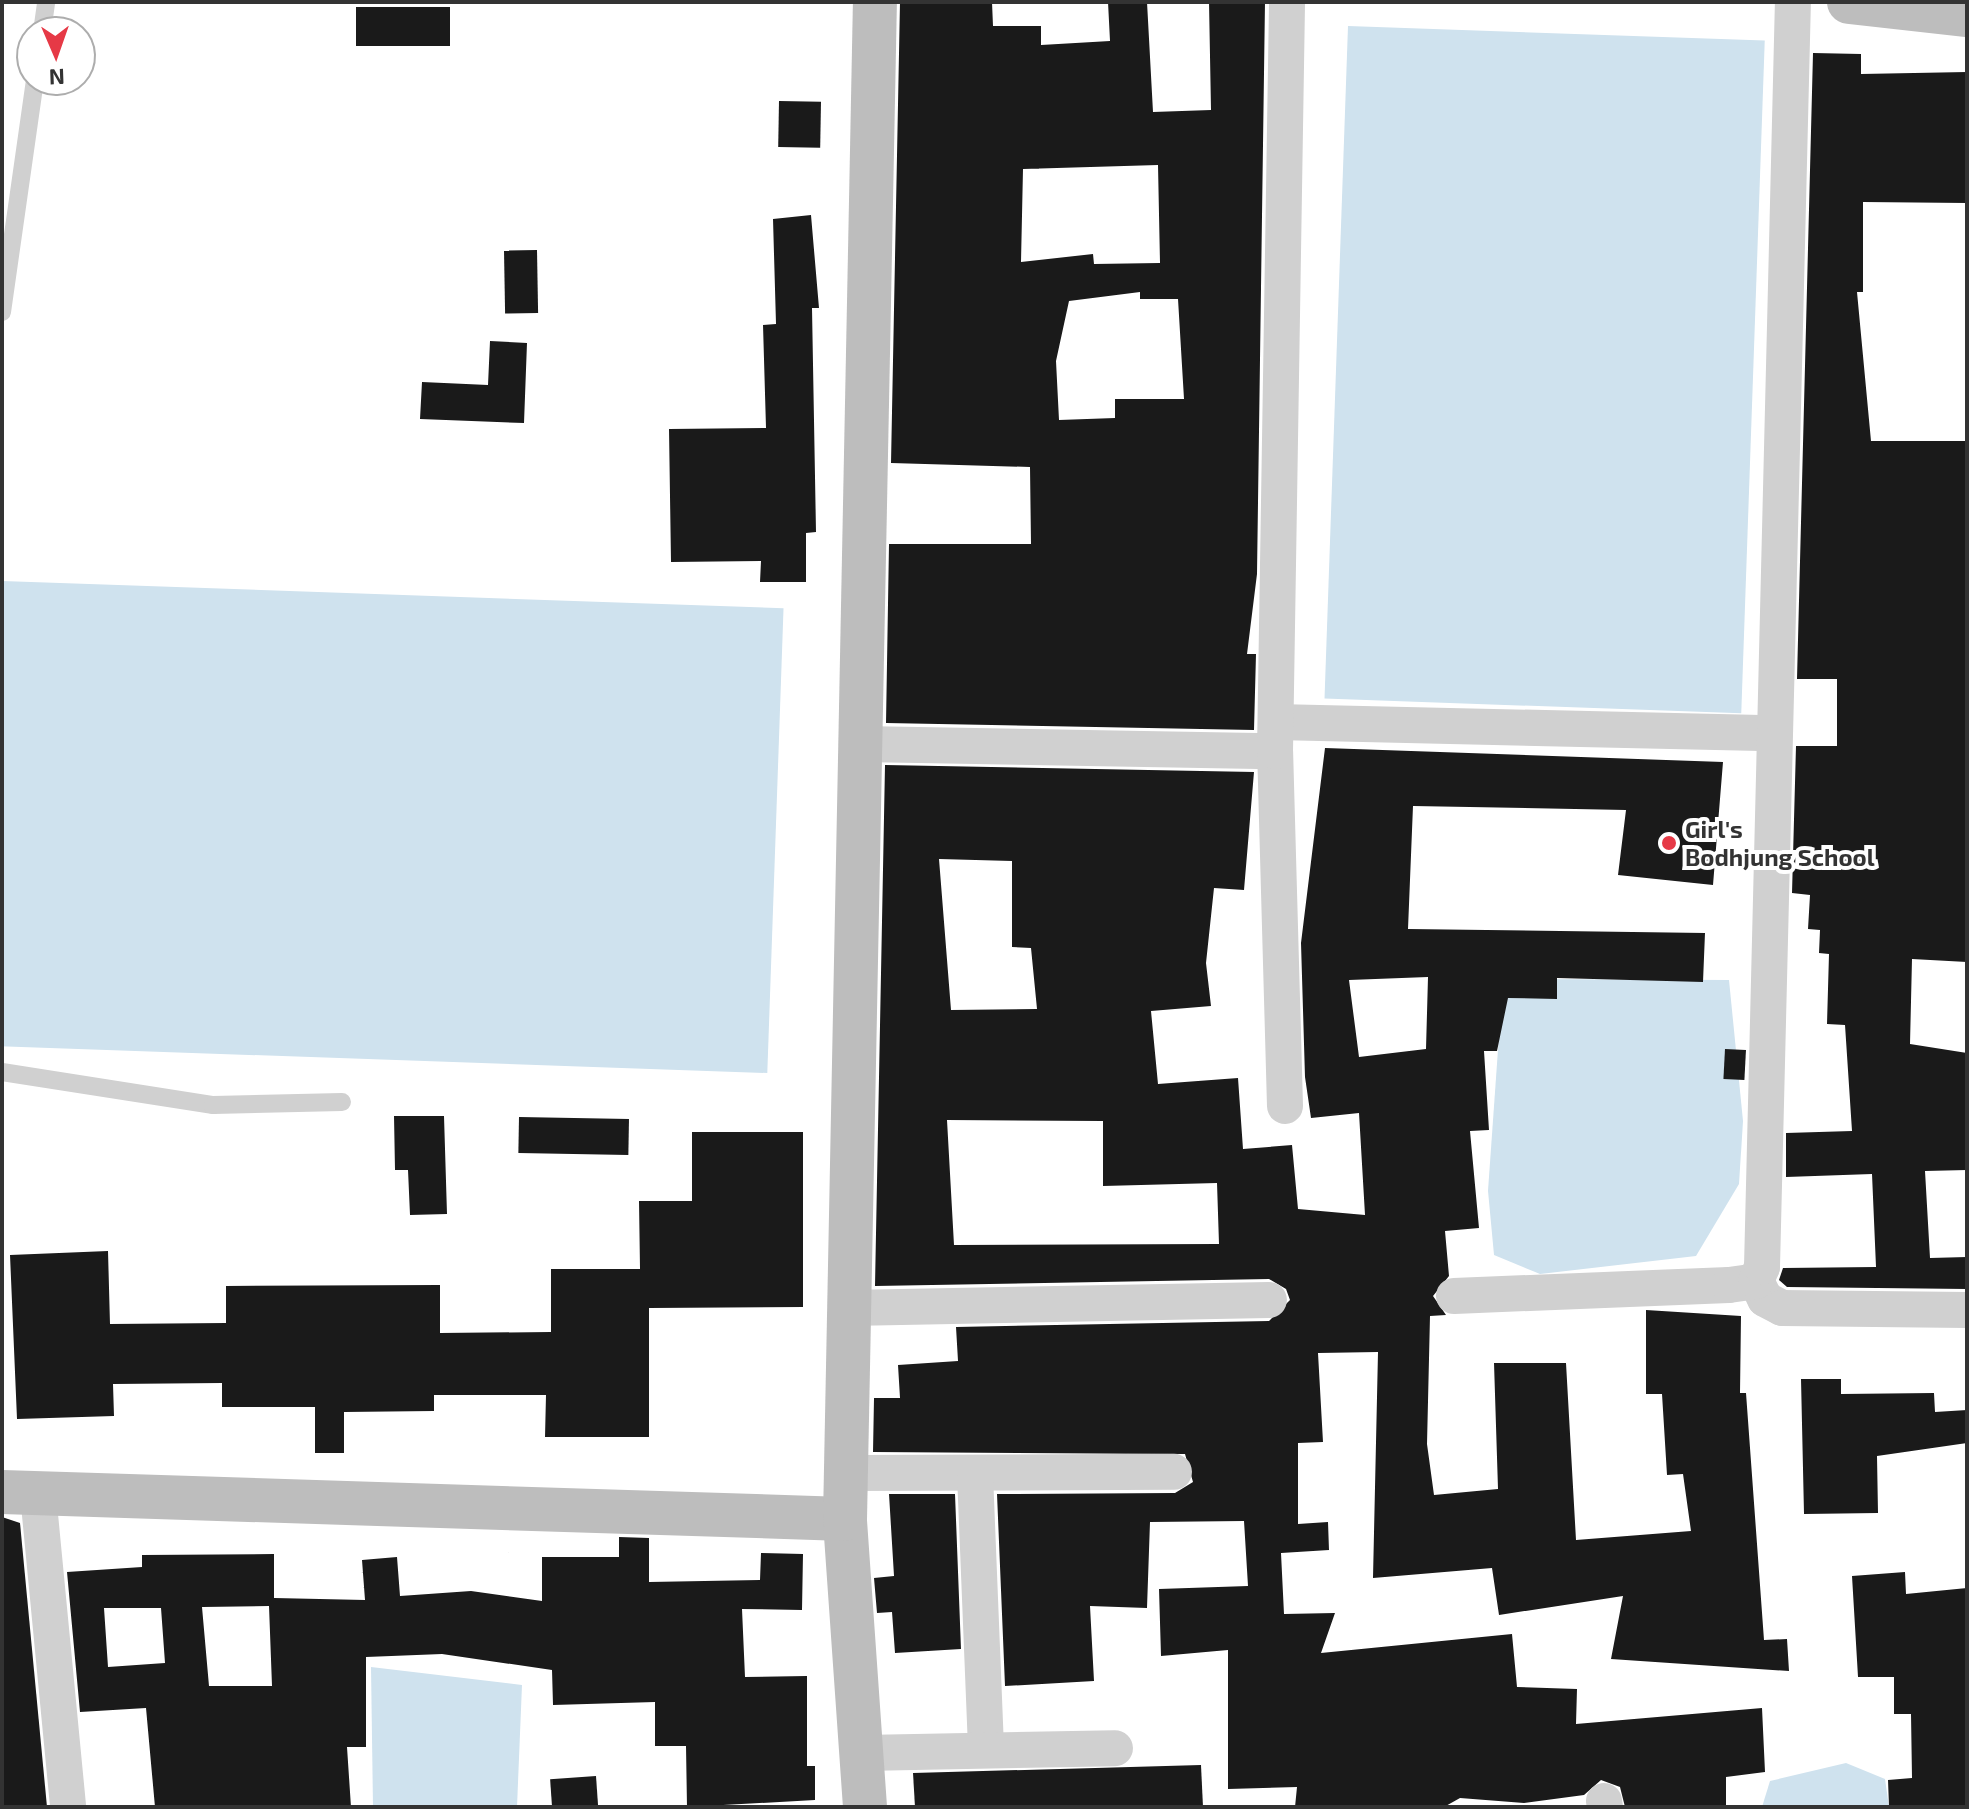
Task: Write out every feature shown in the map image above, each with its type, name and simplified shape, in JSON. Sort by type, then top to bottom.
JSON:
[{"type":"street","points":[[865,1807],[845,1519],[875,2]]},
{"type":"street","points":[[1285,1106],[1275,737],[1287,2]]},
{"type":"street","points":[[1793,2],[1772,733],[1768,1152],[1756,1281],[1765,1299],[1782,1308],[1967,1310]]},
{"type":"street","points":[[1849,2],[1967,15]]},
{"type":"street","points":[[861,744],[1772,733]]},
{"type":"street","points":[[1454,1296],[1756,1281]]},
{"type":"street","points":[[849,1308],[1269,1300]]},
{"type":"street","points":[[848,1473],[1174,1472]]},
{"type":"street","points":[[975,1474],[986,1748]]},
{"type":"street","points":[[68,1806],[20,1493],[845,1519]]},
{"type":"street","points":[[863,1753],[986,1748],[1115,1748]]},
{"type":"lane","points":[[2,312],[33,96]]},
{"type":"lane","points":[[2,1072],[213,1105],[342,1102]]},
{"type":"water","points":[[1348,26],[1765,41],[1741,713],[1325,699]]},
{"type":"water","points":[[2,581],[784,608],[767,1073],[2,1046]]},
{"type":"water","points":[[1503,979],[1729,980],[1743,1121],[1739,1184],[1696,1256],[1540,1274],[1494,1255],[1488,1191]]},
{"type":"water","points":[[371,1667],[522,1685],[517,1807],[373,1807]]},
{"type":"water","points":[[1846,1763],[1885,1779],[1889,1807],[1762,1807],[1770,1781]]},
{"type":"building","points":[[900,2],[992,2],[993,26],[1041,26],[1041,45],[1110,41],[1108,2],[1147,2],[1153,112],[1211,110],[1209,2],[1265,2],[1257,574],[1247,654],[1256,654],[1254,730],[886,723],[889,544],[1031,544],[1030,467],[891,463]],"holes":[[[1158,165],[1160,263],[1094,264],[1093,254],[1021,262],[1023,169]],[[1140,292],[1140,299],[1178,299],[1184,399],[1115,399],[1115,418],[1059,420],[1056,361],[1069,301]]]},
{"type":"building","points":[[356,7],[450,7],[450,46],[356,46]]},
{"type":"building","points":[[1813,53],[1861,54],[1861,74],[1967,72],[1967,203],[1863,202],[1863,292],[1857,292],[1871,441],[1967,441],[1967,962],[1912,959],[1910,1044],[1967,1053],[1967,1170],[1925,1171],[1930,1258],[1967,1257],[1967,1289],[1787,1287],[1779,1280],[1783,1268],[1876,1267],[1872,1174],[1786,1177],[1786,1133],[1852,1131],[1845,1025],[1827,1024],[1829,954],[1819,953],[1820,930],[1808,929],[1810,895],[1792,893],[1796,746],[1837,746],[1837,679],[1797,679]]},
{"type":"building","points":[[779,101],[821,102],[820,148],[778,147]]},
{"type":"building","points":[[811,215],[819,308],[812,308],[816,532],[806,533],[806,582],[760,582],[761,561],[671,562],[669,429],[766,428],[763,325],[776,324],[773,219]]},
{"type":"building","points":[[537,250],[538,313],[505,314],[504,251]]},
{"type":"building","points":[[490,341],[527,343],[524,423],[420,419],[422,382],[488,385]]},
{"type":"building","points":[[1325,748],[1723,762],[1713,885],[1618,875],[1626,810],[1413,806],[1408,929],[1705,933],[1703,982],[1557,978],[1557,999],[1508,998],[1497,1051],[1484,1051],[1489,1130],[1470,1131],[1479,1228],[1445,1231],[1449,1276],[1433,1296],[1446,1315],[1430,1316],[1427,1444],[1434,1495],[1498,1489],[1494,1363],[1566,1363],[1576,1540],[1691,1531],[1683,1474],[1667,1475],[1662,1394],[1646,1394],[1646,1310],[1741,1316],[1740,1393],[1746,1393],[1764,1640],[1787,1639],[1789,1671],[1611,1659],[1623,1596],[1499,1615],[1492,1568],[1373,1578],[1378,1352],[1318,1353],[1323,1442],[1298,1443],[1298,1524],[1328,1522],[1329,1550],[1281,1553],[1284,1614],[1335,1613],[1321,1653],[1512,1634],[1517,1687],[1577,1689],[1576,1724],[1762,1708],[1765,1772],[1726,1777],[1726,1807],[1625,1807],[1620,1787],[1601,1780],[1584,1795],[1524,1803],[1460,1798],[1444,1807],[1295,1807],[1297,1787],[1228,1789],[1228,1650],[1161,1656],[1159,1589],[1248,1586],[1244,1521],[1150,1522],[1147,1608],[1090,1606],[1094,1681],[1005,1686],[997,1494],[1175,1493],[1193,1482],[1185,1454],[873,1452],[874,1398],[900,1398],[898,1365],[958,1361],[956,1327],[1269,1321],[1290,1300],[1286,1289],[1269,1279],[875,1286],[885,765],[1254,772],[1244,890],[1214,888],[1206,963],[1211,1006],[1151,1011],[1158,1084],[1238,1078],[1243,1149],[1292,1145],[1298,1209],[1365,1215],[1359,1113],[1311,1118],[1305,1077],[1301,943]],"holes":[[[939,859],[1012,861],[1012,947],[1031,948],[1037,1009],[951,1010]],[[1428,977],[1426,1049],[1359,1057],[1349,980]],[[947,1120],[1103,1121],[1103,1186],[1217,1183],[1219,1244],[954,1245]]]},
{"type":"building","points":[[1725,1049],[1746,1050],[1744,1080],[1723,1079]]},
{"type":"building","points":[[394,1116],[444,1116],[447,1214],[410,1215],[408,1170],[395,1170]]},
{"type":"building","points":[[519,1117],[629,1119],[628,1155],[518,1153]]},
{"type":"building","points":[[692,1132],[803,1132],[803,1307],[649,1308],[649,1437],[545,1437],[546,1395],[434,1395],[434,1411],[344,1412],[344,1453],[315,1453],[315,1407],[222,1407],[222,1383],[113,1384],[114,1416],[17,1419],[10,1255],[108,1251],[110,1324],[226,1323],[226,1286],[440,1285],[440,1333],[551,1332],[551,1269],[640,1269],[639,1201],[692,1201]]},
{"type":"building","points":[[1801,1379],[1841,1379],[1841,1394],[1934,1393],[1935,1412],[1967,1410],[1967,1443],[1877,1456],[1878,1513],[1804,1514]]},
{"type":"building","points":[[889,1494],[955,1494],[961,1649],[895,1653],[892,1612],[877,1613],[874,1578],[894,1576]]},
{"type":"building","points":[[2,1517],[20,1523],[47,1807],[2,1807]]},
{"type":"building","points":[[619,1537],[649,1538],[649,1582],[760,1580],[761,1553],[803,1554],[802,1610],[742,1609],[745,1677],[807,1676],[807,1766],[815,1766],[815,1800],[687,1807],[686,1746],[655,1746],[655,1702],[553,1705],[552,1670],[442,1654],[366,1657],[366,1747],[347,1747],[351,1807],[155,1807],[146,1708],[80,1712],[67,1572],[142,1567],[142,1555],[274,1554],[274,1598],[365,1600],[362,1560],[397,1557],[400,1596],[471,1591],[542,1601],[542,1557],[619,1557]],"holes":[[[269,1606],[272,1686],[209,1686],[202,1607]],[[104,1608],[161,1608],[165,1663],[108,1667]]]},
{"type":"building","points":[[1905,1572],[1906,1594],[1967,1588],[1967,1807],[1889,1807],[1888,1780],[1912,1778],[1911,1714],[1894,1714],[1894,1677],[1858,1677],[1852,1576]]},
{"type":"building","points":[[1201,1765],[1203,1807],[915,1807],[913,1773]]},
{"type":"building","points":[[596,1776],[598,1807],[552,1807],[550,1779]]},
{"type":"place","name":"Girl's Bodhjung School","points":[[1669,843]]}]
